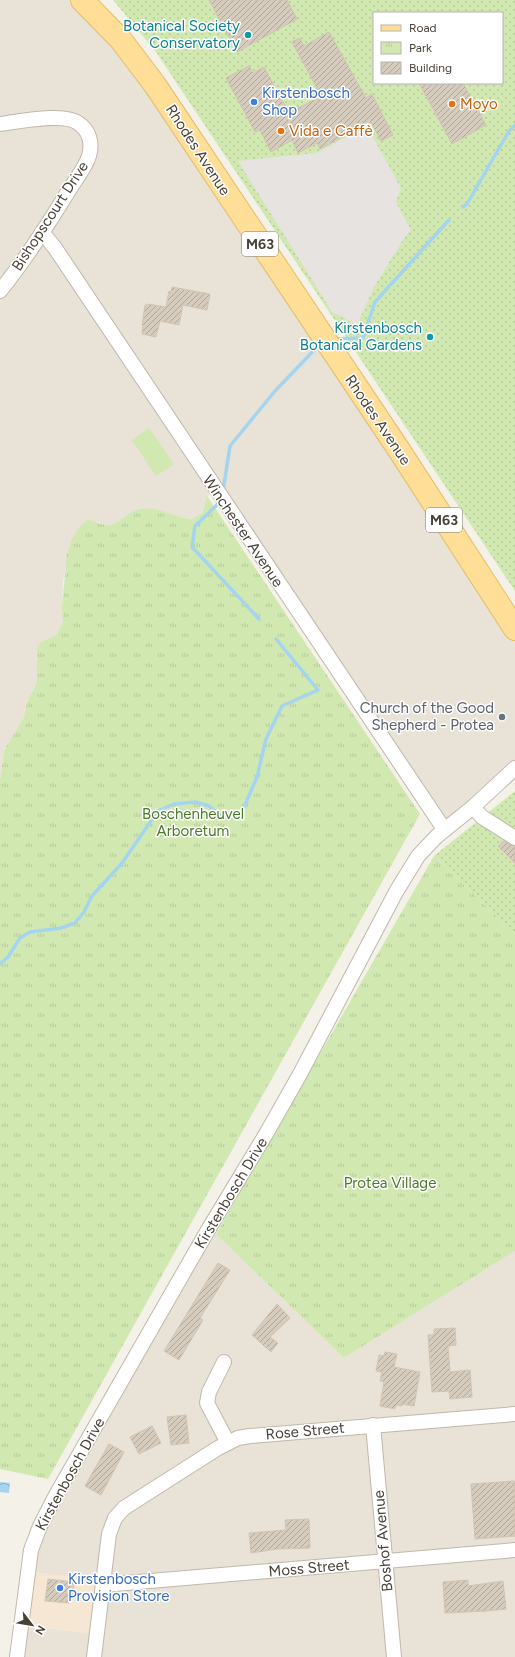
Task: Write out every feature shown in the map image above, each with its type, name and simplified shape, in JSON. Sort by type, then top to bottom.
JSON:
[{"type":"main road","name":"Rhodes Avenue","points":[[82,0],[120,40],[155,85],[399,450],[515,629]]},
{"type":"street","name":"Bishopscourt Drive","points":[[0,124],[68,118],[78,122],[90,138],[89,156],[42,232],[16,271],[0,291]]},
{"type":"street","name":"Winchester Avenue","points":[[42,232],[55,248],[444,829]]},
{"type":"street","name":"Kirstenbosch Drive","points":[[18,1657],[31,1550],[40,1526],[56,1495],[208,1230],[266,1134],[396,892],[418,856],[444,829],[473,807],[515,768]]},
{"type":"street","points":[[473,807],[482,817],[515,838]]},
{"type":"street","points":[[224,1362],[209,1392],[208,1404],[228,1443]]},
{"type":"street","name":"Rose Street","points":[[103,1585],[109,1534],[117,1515],[124,1508],[218,1448],[238,1438],[373,1425],[515,1414]]},
{"type":"street","name":"Boshof Avenue","points":[[373,1425],[394,1657]]},
{"type":"street","name":"Moss Street","points":[[103,1585],[515,1550]]},
{"type":"street","points":[[94,1657],[103,1585]]},
{"type":"shaded area","points":[[0,0],[82,0],[121,40],[515,629],[515,768],[444,829],[216,490],[207,496],[202,513],[195,518],[191,519],[136,510],[121,521],[112,524],[104,525],[95,521],[70,546],[63,581],[63,623],[56,635],[42,642],[37,648],[37,682],[27,702],[24,717],[4,751],[0,781]]},
{"type":"shaded area","points":[[367,126],[401,188],[396,202],[411,230],[405,237],[374,287],[357,325],[332,312],[238,161],[316,153]]},
{"type":"shaded area","points":[[208,1230],[216,1234],[344,1358],[515,1251],[515,1657],[17,1657],[31,1550]]},
{"type":"shaded area","points":[[29,1571],[103,1581],[96,1635],[22,1625]]},
{"type":"green space","name":"Kirstenbosch Botanical Gardens","points":[[113,0],[515,0],[515,591],[156,52]]},
{"type":"green space","points":[[149,428],[174,464],[156,476],[132,440]]},
{"type":"green space","name":"Boschenheuvel Arboretum","points":[[207,496],[420,814],[48,1479],[0,1469],[0,781],[4,751],[24,717],[27,702],[37,682],[37,648],[40,643],[56,635],[63,623],[62,606],[67,554],[72,539],[79,528],[87,520],[110,525],[120,521],[132,512],[141,509],[154,509],[179,517],[192,519],[202,513]]},
{"type":"green space","points":[[515,791],[515,934],[434,856]]},
{"type":"green space","name":"Protea Village","points":[[434,856],[515,934],[515,1251],[344,1358],[216,1234]]},
{"type":"water","points":[[0,1482],[10,1483],[9,1493],[0,1492]]},
{"type":"building","name":"Botanical Society Conservatory","points":[[209,0],[287,0],[297,19],[237,52]]},
{"type":"building","points":[[329,32],[366,98],[372,94],[393,135],[381,141],[371,122],[320,149],[317,143],[298,153],[292,140],[271,152],[260,130],[255,132],[226,78],[249,66],[253,73],[264,67],[289,113],[321,96],[292,42],[300,38],[304,46]]},
{"type":"building","name":"Moyo","points":[[420,84],[464,84],[486,125],[452,144]]},
{"type":"building","points":[[172,287],[210,294],[207,310],[183,305],[179,325],[160,321],[156,337],[142,334],[145,305],[148,304],[166,307],[169,291],[171,292]]},
{"type":"building","points":[[503,841],[515,846],[515,863],[498,846]]},
{"type":"building","points":[[218,1263],[230,1270],[200,1318],[203,1320],[179,1360],[164,1351]]},
{"type":"building","points":[[277,1304],[290,1318],[270,1337],[278,1343],[271,1352],[252,1335]]},
{"type":"building","points":[[455,1328],[456,1345],[448,1346],[450,1372],[470,1370],[472,1397],[450,1399],[449,1391],[432,1392],[428,1335],[434,1335],[434,1329]]},
{"type":"building","points":[[385,1352],[397,1354],[394,1367],[420,1372],[414,1406],[402,1404],[402,1406],[396,1405],[395,1409],[380,1406],[384,1382],[380,1381],[382,1372],[376,1371],[379,1355],[384,1356]]},
{"type":"building","points":[[186,1415],[189,1443],[171,1445],[167,1417]]},
{"type":"building","points":[[152,1426],[161,1443],[139,1454],[130,1437]]},
{"type":"building","points":[[109,1444],[124,1452],[101,1495],[85,1486]]},
{"type":"building","points":[[515,1481],[515,1536],[475,1539],[471,1484]]},
{"type":"building","points":[[309,1519],[310,1548],[277,1549],[251,1553],[249,1533],[286,1530],[285,1520]]},
{"type":"building","name":"Kirstenbosch Provision Store","points":[[48,1579],[74,1582],[73,1594],[69,1597],[69,1603],[45,1601]]},
{"type":"building","points":[[468,1580],[468,1586],[503,1581],[506,1609],[445,1613],[443,1582]]},
{"type":"waterway","points":[[463,207],[467,204],[509,131],[515,125]]},
{"type":"waterway","points":[[334,339],[363,338],[375,302],[449,220]]},
{"type":"waterway","points":[[223,491],[230,446],[275,391],[320,344]]},
{"type":"waterway","points":[[221,501],[195,526],[192,547],[259,619]]},
{"type":"waterway","points":[[0,964],[8,957],[20,938],[30,932],[61,928],[75,923],[84,912],[92,896],[122,863],[158,811],[174,804],[195,802],[209,806],[221,816],[231,818],[242,812],[257,777],[266,739],[282,706],[318,690],[276,639]]},
{"type":"place","name":"Botanical Society Conservatory","points":[[248,35]]},
{"type":"place","name":"Kirstenbosch Shop","points":[[254,102]]},
{"type":"place","name":"Moyo","points":[[452,104]]},
{"type":"place","name":"Vida e Caffè","points":[[281,131]]},
{"type":"place","name":"Kirstenbosch Botanical Gardens","points":[[430,337]]},
{"type":"place","name":"Church of the Good Shepherd - Protea","points":[[502,717]]},
{"type":"place","name":"Kirstenbosch Provision Store","points":[[60,1588]]}]
